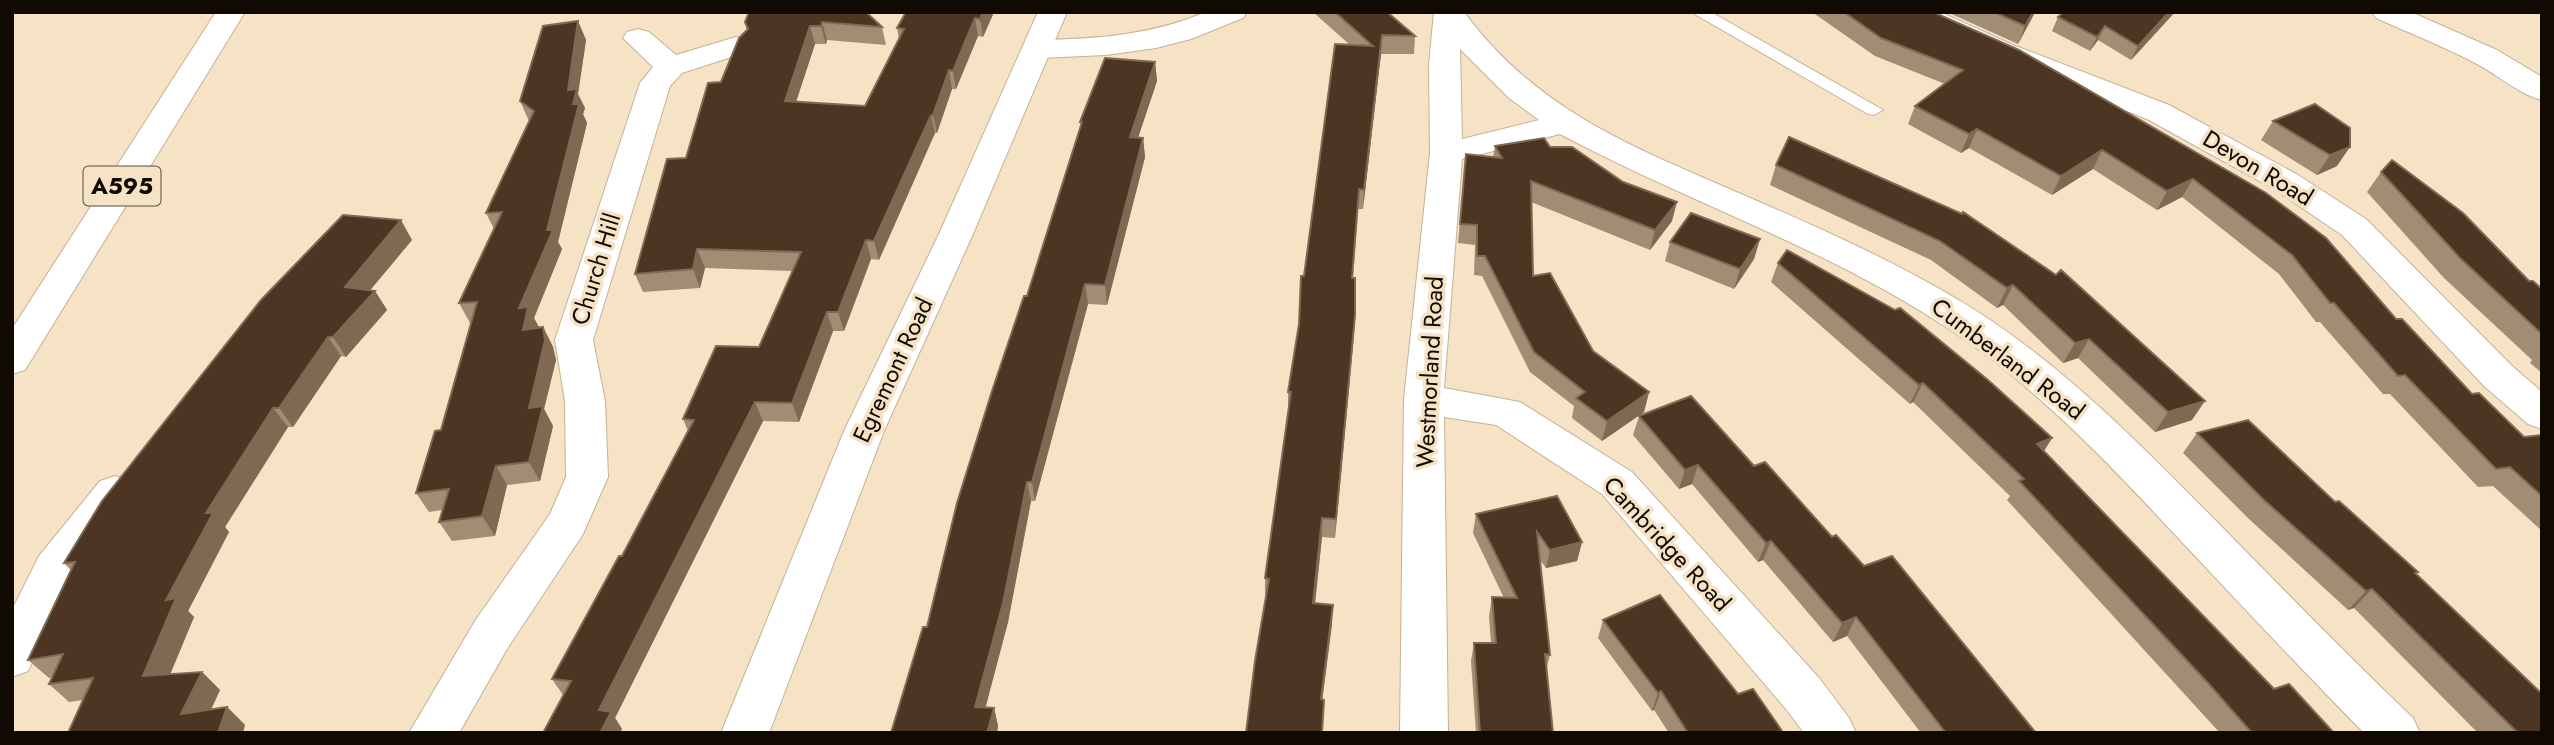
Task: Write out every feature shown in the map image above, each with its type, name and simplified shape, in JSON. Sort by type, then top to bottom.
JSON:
[{"type":"main road","name":"A595","points":[[12,360],[231,12]]},
{"type":"main road","name":"Egremont Road","points":[[744,733],[864,431],[1039,49],[1053,12]]},
{"type":"main road","points":[[1039,49],[1080,49],[1175,35],[1233,12]]},
{"type":"main road","name":"Cumberland Road","points":[[1449,12],[1475,48],[1520,91],[1564,123],[1624,155],[1806,236],[1898,281],[1966,322],[2057,390],[2118,447],[2316,654],[2396,733]]},
{"type":"main road","name":"Westmorland Road","points":[[1424,733],[1424,399],[1446,153],[1444,64],[1449,12]]},
{"type":"main road","name":"Devon Road","points":[[1915,12],[2002,51],[2158,112],[2286,182],[2354,227],[2498,376],[2542,414]]},
{"type":"main road","points":[[2386,12],[2452,40],[2518,74],[2542,91]]},
{"type":"main road","points":[[638,38],[671,67],[736,46]]},
{"type":"main road","name":"Church Hill","points":[[433,733],[492,635],[568,522],[587,477],[585,401],[574,340],[655,83],[671,67]]},
{"type":"main road","points":[[1446,153],[1564,123]]},
{"type":"main road","name":"Cambridge Road","points":[[1424,399],[1506,412],[1617,483],[1803,694],[1832,733]]},
{"type":"main road","points":[[12,657],[54,569],[139,462]]},
{"type":"lane","points":[[1699,12],[1874,110]]},
{"type":"building","points":[[749,12],[866,12],[882,27],[822,22],[821,26],[810,26],[785,101],[865,106],[904,29],[897,28],[906,12],[983,12],[980,19],[975,18],[953,71],[949,70],[933,115],[874,241],[866,240],[838,312],[827,312],[792,403],[755,402],[599,710],[611,712],[600,733],[543,733],[571,681],[552,679],[619,556],[622,556],[694,420],[683,419],[716,346],[759,347],[801,252],[697,249],[693,269],[635,274],[667,159],[686,158],[708,83],[721,82],[739,38],[748,29],[745,22]]},
{"type":"building","points":[[1335,12],[1387,12],[1415,36],[1382,35],[1364,190],[1359,189],[1352,278],[1355,278],[1355,315],[1336,519],[1322,518],[1313,603],[1333,605],[1321,699],[1324,700],[1322,733],[1246,733],[1269,579],[1265,578],[1291,392],[1288,392],[1299,324],[1301,276],[1304,276],[1335,44],[1373,46]]},
{"type":"building","points":[[1844,12],[1933,12],[2019,50],[2266,193],[2326,238],[2396,319],[2402,319],[2472,394],[2479,393],[2524,437],[2542,435],[2542,496],[2510,467],[2496,469],[2405,375],[2398,376],[2334,303],[2330,303],[2292,255],[2193,179],[2167,191],[2102,150],[2061,176],[1977,129],[1969,134],[1915,106],[1963,70],[1881,38]]},
{"type":"building","points":[[1994,12],[2033,12],[2025,26]]},
{"type":"building","points":[[2064,12],[2169,12],[2138,46],[2105,26],[2097,37],[2058,17]]},
{"type":"building","points":[[578,21],[568,90],[577,89],[573,104],[579,104],[547,230],[553,230],[519,308],[528,307],[523,330],[543,327],[545,340],[529,408],[543,406],[529,462],[496,466],[482,516],[439,522],[449,489],[416,493],[435,431],[441,430],[477,302],[459,303],[502,212],[486,213],[534,111],[520,101],[543,26]]},
{"type":"building","points":[[1105,58],[1155,62],[1130,137],[1143,138],[1105,285],[1085,284],[1032,482],[1027,482],[1003,603],[975,707],[994,708],[987,733],[891,733],[923,627],[927,627],[957,503],[992,391],[1024,296],[1027,296],[1080,122]]},
{"type":"building","points":[[2315,104],[2350,128],[2350,147],[2330,155],[2273,121]]},
{"type":"building","points":[[1789,137],[1962,214],[1963,212],[2056,275],[2061,270],[2205,401],[2168,412],[2089,339],[2075,343],[2013,285],[2007,288],[1940,241],[1776,165]]},
{"type":"building","points":[[1544,138],[1550,147],[1572,147],[1623,182],[1677,202],[1655,230],[1531,181],[1533,276],[1550,273],[1593,351],[1649,392],[1607,421],[1576,398],[1585,392],[1534,352],[1485,256],[1477,256],[1477,225],[1460,224],[1466,154],[1502,158],[1495,146]]},
{"type":"building","points":[[2392,160],[2463,213],[2529,281],[2542,289],[2542,334],[2460,258],[2381,172]]},
{"type":"building","points":[[1691,213],[1760,239],[1740,269],[1670,242]]},
{"type":"building","points":[[343,215],[401,220],[345,287],[375,291],[333,337],[328,337],[279,408],[273,408],[206,513],[213,513],[166,600],[176,598],[143,676],[202,672],[181,714],[227,707],[218,733],[68,733],[93,678],[49,684],[63,654],[28,660],[75,562],[64,563],[102,501],[261,300]]},
{"type":"building","points":[[1787,250],[1895,310],[1900,308],[1988,380],[2052,438],[2037,444],[2274,689],[2289,684],[2334,733],[2252,733],[2019,481],[2024,479],[1923,383],[1919,385],[1778,263]]},
{"type":"building","points":[[1691,396],[1754,466],[1765,462],[1832,537],[1836,535],[1864,566],[1892,556],[2036,733],[1946,733],[1856,617],[1842,623],[1771,541],[1766,543],[1698,465],[1685,470],[1639,416]]},
{"type":"building","points":[[2248,420],[2335,502],[2339,501],[2418,572],[2415,573],[2542,694],[2542,733],[2518,733],[2372,589],[2366,591],[2264,500],[2197,433]]},
{"type":"building","points":[[1557,496],[1582,542],[1550,550],[1537,532],[1550,655],[1545,654],[1553,733],[1480,733],[1474,643],[1496,643],[1492,597],[1517,598],[1476,514]]},
{"type":"building","points":[[1660,595],[1738,694],[1753,689],[1782,731],[1688,733],[1661,691],[1658,693],[1603,620]]}]
